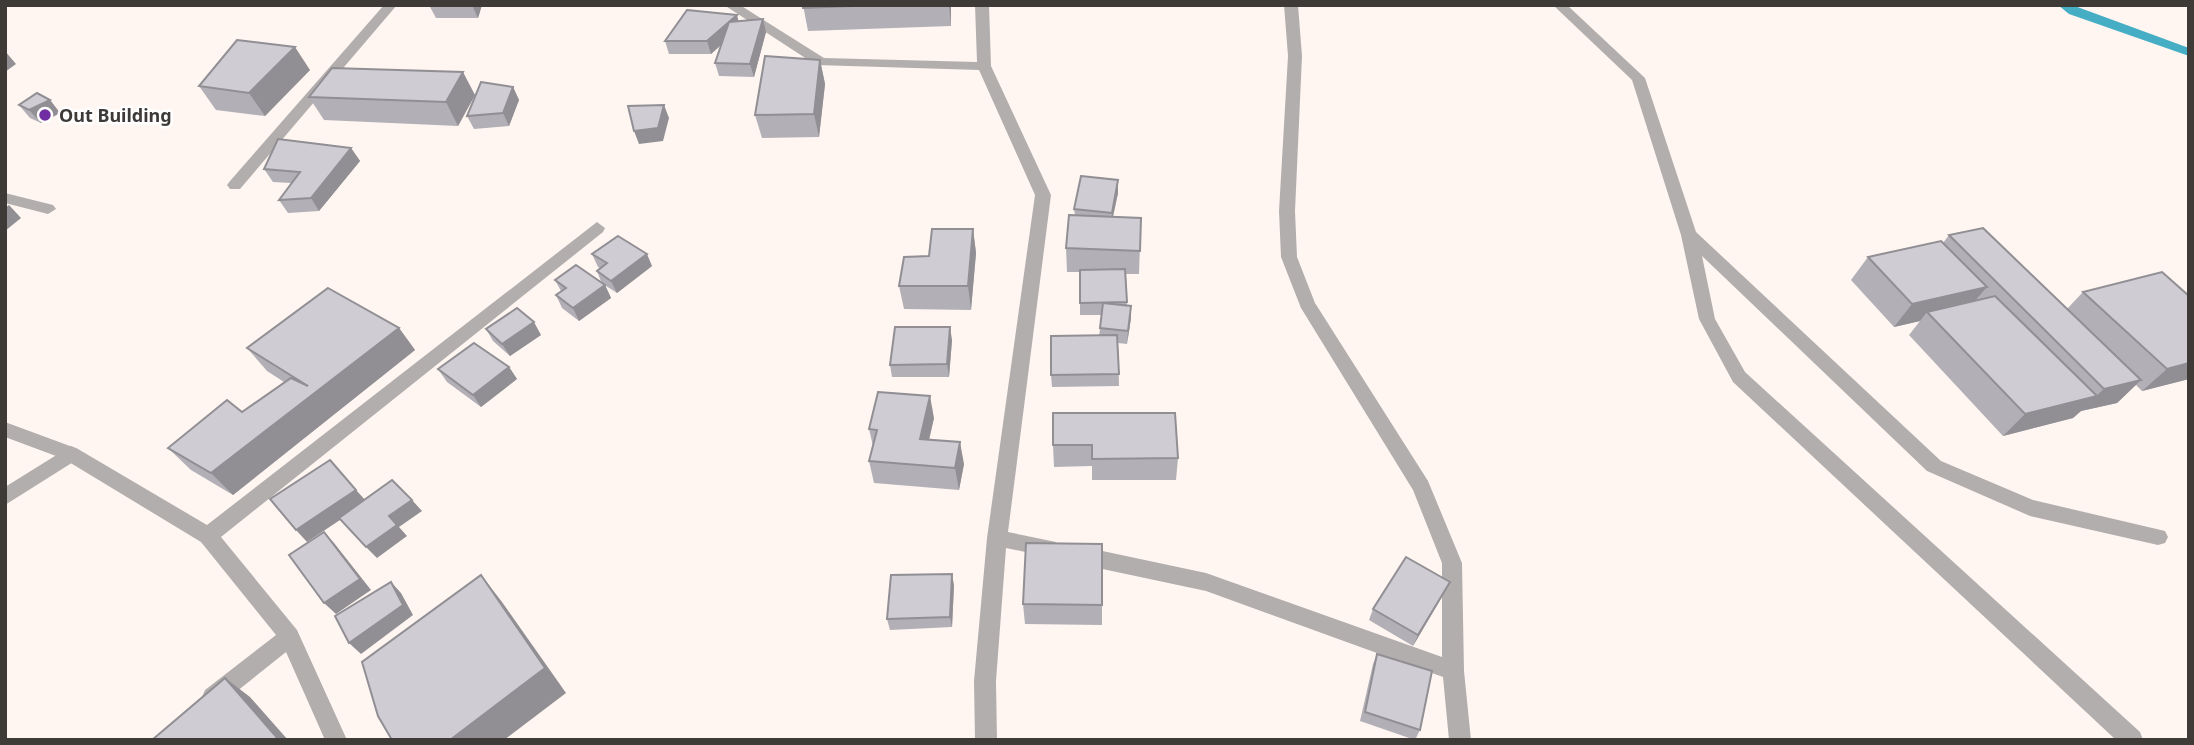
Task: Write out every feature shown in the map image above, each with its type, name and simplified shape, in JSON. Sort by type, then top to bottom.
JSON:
[{"type":"street","points":[[235,185],[391,5]]},
{"type":"street","points":[[730,5],[821,62],[984,66]]},
{"type":"street","points":[[982,5],[984,66],[1043,195],[997,538],[985,681],[986,740]]},
{"type":"street","points":[[1291,5],[1295,56],[1287,211],[1289,257],[1307,304],[1421,487],[1451,563],[1453,671],[1460,740]]},
{"type":"street","points":[[1559,5],[1638,78],[1689,235],[1707,319],[1739,377],[2133,740]]},
{"type":"street","points":[[5,198],[48,209]]},
{"type":"street","points":[[208,536],[597,228]]},
{"type":"street","points":[[1689,235],[1934,466],[2030,508],[2158,537]]},
{"type":"street","points":[[5,429],[71,454],[208,536],[290,637],[336,740]]},
{"type":"street","points":[[5,497],[71,454]]},
{"type":"street","points":[[997,538],[1206,582],[1453,671]]},
{"type":"street","points":[[198,708],[290,637]]},
{"type":"building","points":[[803,5],[877,5],[803,8]]},
{"type":"building","points":[[687,10],[737,15],[707,41],[665,41]]},
{"type":"building","points":[[763,19],[750,64],[715,63],[729,22]]},
{"type":"building","points":[[237,40],[295,47],[249,93],[199,86]]},
{"type":"building","points":[[765,56],[820,60],[814,114],[755,115]]},
{"type":"building","points":[[332,68],[463,72],[446,102],[309,97]]},
{"type":"building","points":[[481,82],[513,87],[503,113],[467,116]]},
{"type":"building","points":[[37,93],[50,100],[29,110],[19,105]]},
{"type":"building","points":[[664,105],[658,128],[634,131],[628,106]]},
{"type":"building","points":[[278,139],[351,148],[311,198],[279,200],[300,172],[264,169]]},
{"type":"building","points":[[1081,176],[1118,180],[1112,213],[1074,209]]},
{"type":"building","points":[[1069,215],[1141,218],[1140,251],[1066,248]]},
{"type":"building","points":[[1983,228],[2141,380],[2104,389],[1949,235]]},
{"type":"building","points":[[932,229],[973,229],[968,286],[899,286],[904,257],[929,256]]},
{"type":"building","points":[[618,236],[647,254],[611,281],[597,271],[607,263],[592,254]]},
{"type":"building","points":[[1941,241],[1987,287],[1912,304],[1868,257]]},
{"type":"building","points":[[576,265],[605,285],[573,308],[556,295],[566,288],[555,280]]},
{"type":"building","points":[[1125,269],[1127,302],[1080,303],[1080,270]]},
{"type":"building","points":[[2162,272],[2189,296],[2189,363],[2167,369],[2083,292]]},
{"type":"building","points":[[328,288],[399,328],[211,473],[168,448],[227,400],[242,412],[291,378],[308,386],[247,348]]},
{"type":"building","points":[[1995,296],[2097,396],[2025,414],[1927,312]]},
{"type":"building","points":[[1103,303],[1131,306],[1128,331],[1100,328]]},
{"type":"building","points":[[517,308],[534,322],[502,344],[486,329]]},
{"type":"building","points":[[895,327],[950,327],[947,364],[890,365]]},
{"type":"building","points":[[1117,335],[1119,374],[1051,375],[1051,336]]},
{"type":"building","points":[[474,343],[509,367],[473,395],[438,369]]},
{"type":"building","points":[[878,392],[930,396],[920,439],[960,442],[955,468],[869,461],[877,430],[869,429]]},
{"type":"building","points":[[1053,413],[1175,413],[1178,458],[1092,459],[1092,445],[1053,445]]},
{"type":"building","points":[[330,460],[356,490],[296,530],[270,499]]},
{"type":"building","points":[[392,480],[412,500],[389,516],[397,525],[366,547],[339,518]]},
{"type":"building","points":[[324,532],[360,579],[324,603],[289,555]]},
{"type":"building","points":[[1026,543],[1102,544],[1102,605],[1023,604]]},
{"type":"building","points":[[1406,557],[1450,582],[1418,635],[1373,609]]},
{"type":"building","points":[[952,574],[950,617],[887,619],[891,575]]},
{"type":"building","points":[[481,575],[545,668],[450,740],[392,740],[378,716],[362,662]]},
{"type":"building","points":[[391,582],[403,605],[349,643],[335,616]]},
{"type":"building","points":[[1377,654],[1432,671],[1420,730],[1365,712]]},
{"type":"building","points":[[225,678],[279,740],[152,740]]},
{"type":"waterway","points":[[2064,5],[2073,11],[2189,52]]},
{"type":"place","name":"Out Building","points":[[45,115]]}]
